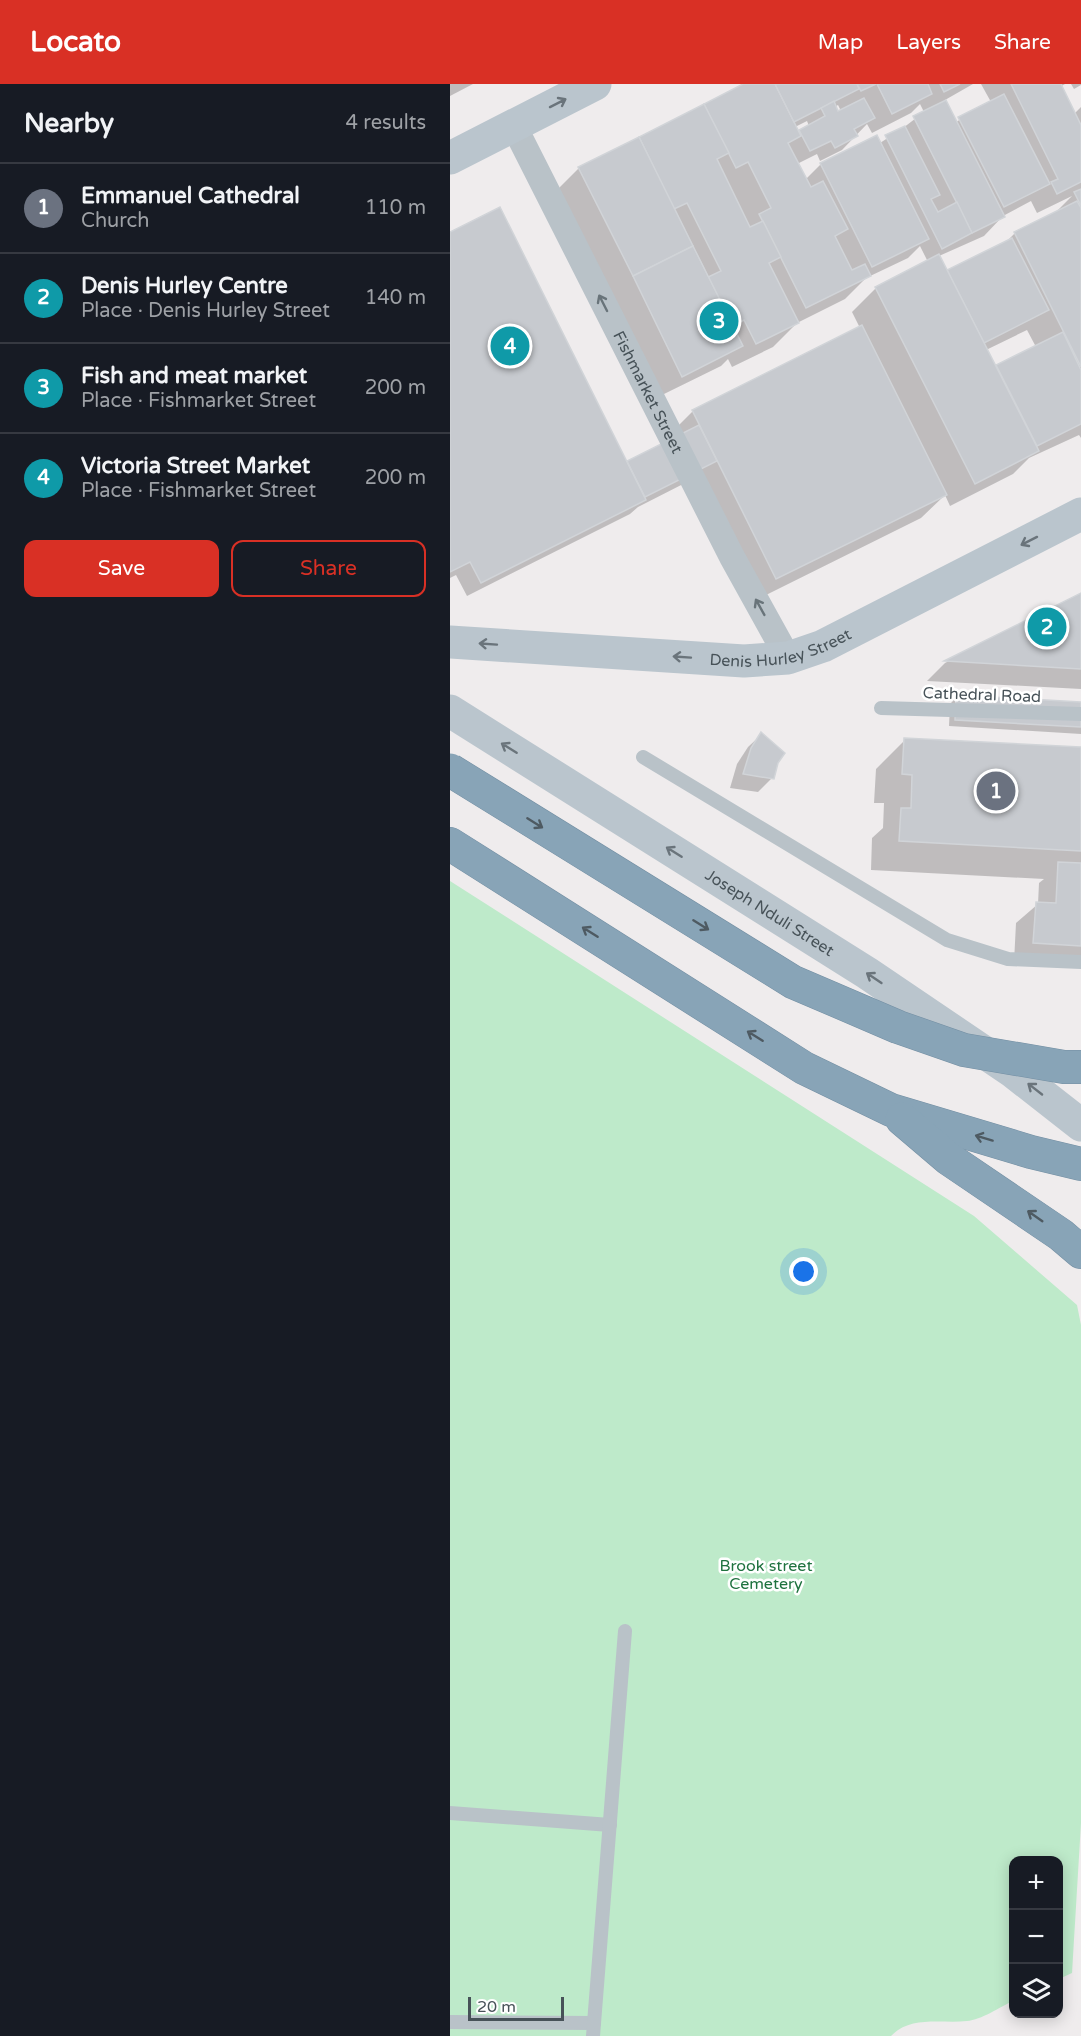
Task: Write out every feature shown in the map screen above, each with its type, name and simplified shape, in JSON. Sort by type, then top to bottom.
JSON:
[{"type":"highway","points":[[450,770],[793,982],[898,1027],[964,1050],[1064,1067],[1081,1067]]},
{"type":"highway","points":[[450,844],[804,1068],[891,1110],[1031,1152],[1081,1164]]},
{"type":"highway","points":[[891,1110],[949,1159],[1061,1235],[1081,1252]]},
{"type":"street","points":[[450,158],[595,84]]},
{"type":"street","name":"Fishmarket Street","points":[[514,126],[732,556],[788,658]]},
{"type":"street","name":"Denis Hurley Street","points":[[450,642],[744,661],[788,658],[823,646],[1081,514]]},
{"type":"street","name":"Joseph Nduli Street","points":[[450,711],[867,973],[1012,1071],[1081,1125]]},
{"type":"lane","name":"Cathedral Road","points":[[881,708],[1081,714]]},
{"type":"lane","points":[[643,757],[947,940],[1008,959],[1081,962]]},
{"type":"lane","points":[[450,2022],[593,2029],[625,1631]]},
{"type":"lane","points":[[450,1813],[610,1825]]},
{"type":"green space","name":"Brook street Cemetery","points":[[450,881],[974,1216],[1077,1305],[1081,1325],[1081,1823],[1072,1973],[1063,1977],[1063,1856],[1009,1856],[1009,2003],[978,2018],[957,2022],[917,2023],[899,2029],[891,2036],[450,2036]]},
{"type":"building","points":[[743,84],[775,84],[801,136],[788,143],[811,187],[823,181],[848,229],[835,236],[852,270],[865,264],[871,276],[806,308],[759,214],[771,208],[748,162],[736,168],[704,104]]},
{"type":"building","points":[[775,84],[857,84],[859,89],[794,122]]},
{"type":"building","points":[[857,84],[876,84],[861,91]]},
{"type":"building","points":[[877,84],[928,84],[932,94],[892,114]]},
{"type":"building","points":[[940,84],[960,84],[944,92]]},
{"type":"building","points":[[1011,84],[1061,84],[1081,125],[1081,182],[1057,194],[1051,182],[1058,179]]},
{"type":"building","points":[[1004,94],[1050,184],[1004,207],[958,117]]},
{"type":"building","points":[[864,98],[875,118],[854,129],[858,136],[835,148],[831,141],[810,151],[799,130],[825,116],[821,108],[834,101],[838,111]]},
{"type":"building","points":[[946,100],[1005,217],[972,233],[913,116]]},
{"type":"building","points":[[704,104],[729,153],[717,159],[750,227],[763,221],[781,257],[769,263],[799,323],[756,344],[744,320],[733,326],[708,277],[721,271],[687,203],[674,209],[639,137]]},
{"type":"building","points":[[905,126],[940,195],[931,199],[938,212],[957,202],[972,233],[942,249],[885,135]]},
{"type":"building","points":[[877,135],[929,239],[872,267],[820,163]]},
{"type":"building","points":[[639,137],[693,246],[633,276],[578,167]]},
{"type":"building","points":[[1081,189],[1081,206],[1074,192]]},
{"type":"building","points":[[1077,201],[1081,208],[1081,367],[1014,232]]},
{"type":"building","points":[[500,207],[646,500],[481,583],[470,562],[450,572],[450,232]]},
{"type":"building","points":[[1012,238],[1049,310],[984,343],[947,270]]},
{"type":"building","points":[[693,246],[743,346],[682,377],[633,276]]},
{"type":"building","points":[[939,254],[1039,451],[975,484],[875,287]]},
{"type":"building","points":[[862,325],[947,495],[776,579],[692,410]]},
{"type":"building","points":[[1063,332],[1081,370],[1081,424],[1037,446],[996,365]]},
{"type":"building","points":[[699,425],[717,461],[645,497],[627,461]]},
{"type":"building","points":[[1081,593],[1081,669],[944,661]]},
{"type":"building","points":[[956,695],[1081,702],[1081,727],[955,720]]},
{"type":"building","points":[[761,732],[785,753],[778,763],[774,779],[743,774],[751,748]]},
{"type":"building","points":[[904,738],[1081,747],[1081,851],[899,841],[901,808],[911,808],[912,775],[902,774]]},
{"type":"building","points":[[1058,862],[1081,863],[1081,946],[1033,943],[1036,902],[1056,903]]},
{"type":"place","name":"Fish and meat market","points":[[719,321]]},
{"type":"place","name":"Victoria Street Market","points":[[510,346]]},
{"type":"place","name":"Denis Hurley Centre","points":[[1047,627]]},
{"type":"place","name":"Emmanuel Cathedral","points":[[996,791]]}]
